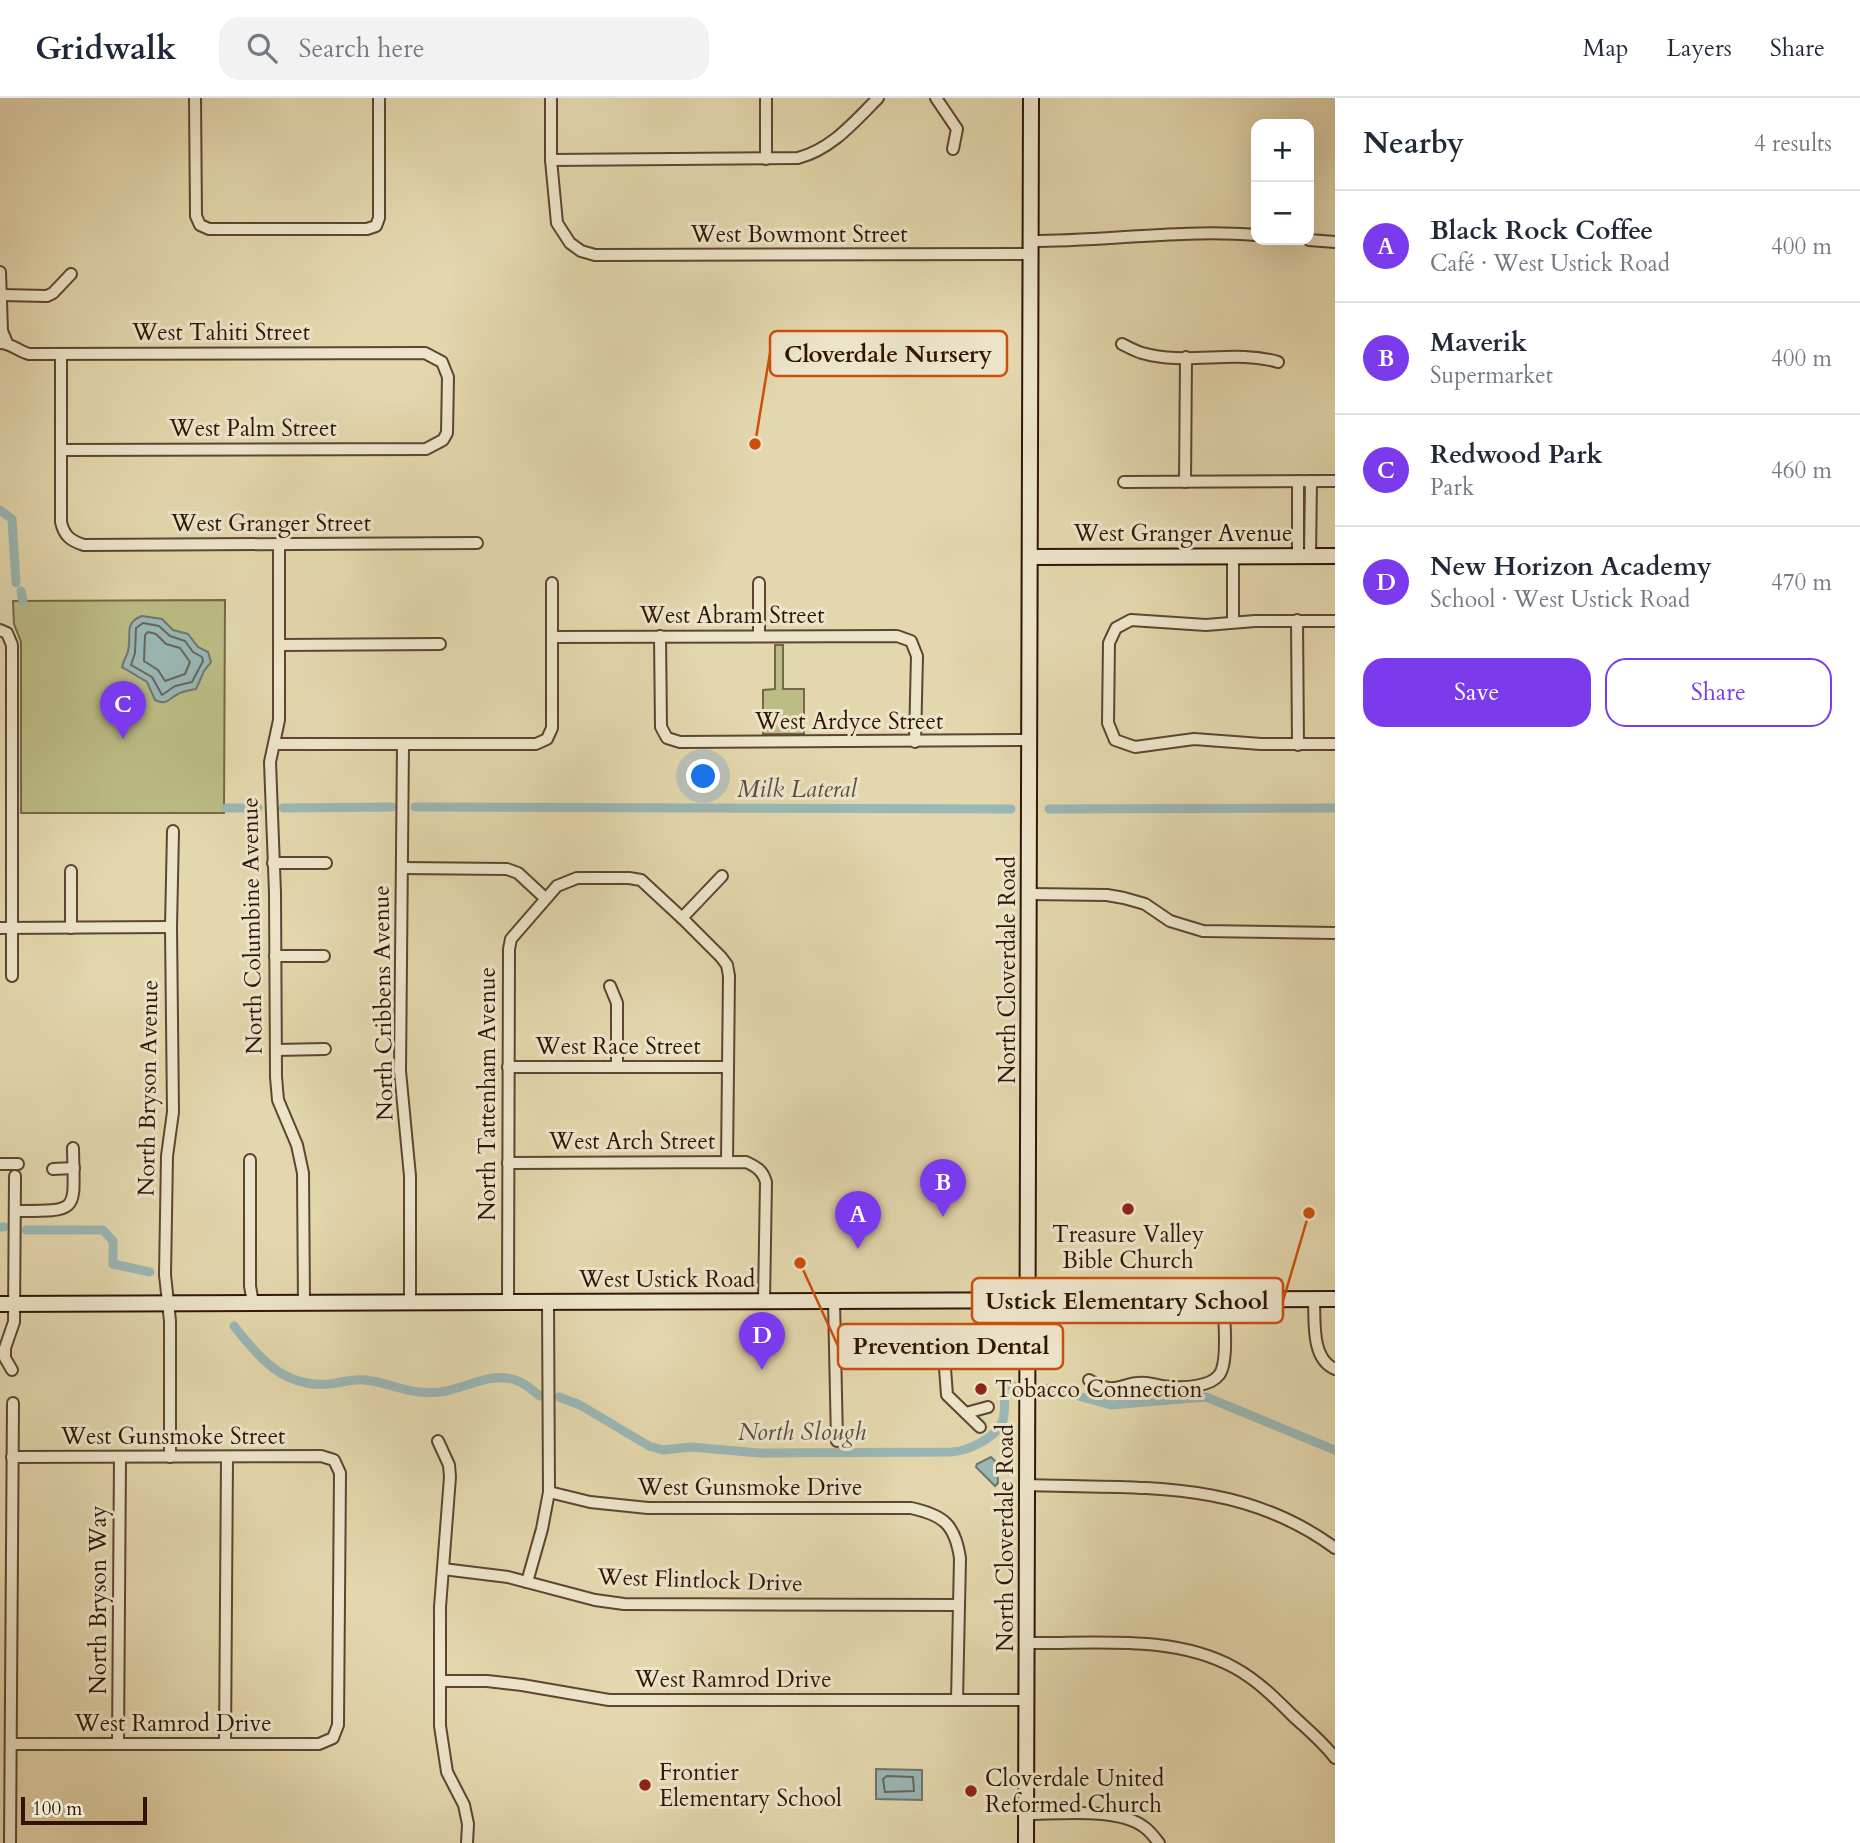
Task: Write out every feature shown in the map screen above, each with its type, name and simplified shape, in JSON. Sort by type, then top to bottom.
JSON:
[{"type":"main road","name":"North Cloverdale Road","points":[[1026,1843],[1031,98]]},
{"type":"main road","name":"West Granger Avenue","points":[[1030,557],[1335,556]]},
{"type":"main road","name":"West Ustick Road","points":[[8,1304],[1335,1299]]},
{"type":"street","points":[[195,98],[196,216],[200,225],[209,229],[367,229],[376,226],[379,218],[379,98]]},
{"type":"street","points":[[551,98],[551,160],[798,158],[822,149],[841,135],[878,98]]},
{"type":"street","points":[[766,98],[766,159]]},
{"type":"street","points":[[936,98],[957,129],[954,149]]},
{"type":"street","name":"West Bowmont Street","points":[[551,160],[557,223],[570,243],[581,251],[595,255],[1031,248],[1082,241],[1219,232],[1251,235]]},
{"type":"street","points":[[1314,240],[1335,242]]},
{"type":"street","points":[[0,272],[4,343]]},
{"type":"street","points":[[2,295],[47,296],[71,274]]},
{"type":"street","name":"West Tahiti Street","points":[[4,343],[29,354],[425,353],[442,362],[448,377],[448,426],[443,440]]},
{"type":"street","points":[[1122,344],[1143,353],[1186,357],[1256,356],[1279,362]]},
{"type":"street","points":[[61,354],[61,450]]},
{"type":"street","points":[[1185,482],[1186,357]]},
{"type":"street","name":"West Palm Street","points":[[61,450],[426,449],[443,440]]},
{"type":"street","name":"West Granger Street","points":[[61,450],[61,523],[67,537],[84,545],[477,543]]},
{"type":"street","points":[[1298,481],[1304,556]]},
{"type":"street","points":[[1304,556],[1311,481]]},
{"type":"street","points":[[1124,482],[1335,481]]},
{"type":"street","name":"North Columbine Avenue","points":[[279,544],[279,720],[270,762],[276,1050],[278,1100],[297,1145],[303,1173],[304,1303]]},
{"type":"street","points":[[1233,556],[1233,622]]},
{"type":"street","points":[[275,744],[536,744],[547,739],[552,728],[552,583]]},
{"type":"street","points":[[759,583],[759,636]]},
{"type":"street","points":[[1335,621],[1297,620],[1206,625],[1130,620],[1116,628],[1109,643],[1108,723],[1115,740],[1135,747],[1194,739],[1298,745],[1335,744]]},
{"type":"street","points":[[1297,620],[1298,745]]},
{"type":"street","points":[[4,632],[12,645],[6,733],[6,928],[12,976]]},
{"type":"street","name":"West Ardyce Street","points":[[660,636],[661,727],[667,738],[680,743],[1031,740]]},
{"type":"street","name":"West Abram Street","points":[[552,637],[897,636],[911,642],[916,656],[915,742]]},
{"type":"street","points":[[279,645],[440,644]]},
{"type":"street","name":"North Cribbens Avenue","points":[[403,744],[400,1071],[410,1176],[410,1303]]},
{"type":"street","name":"North Bryson Avenue","points":[[168,1304],[165,1287],[167,1156],[173,1112],[173,831]]},
{"type":"street","points":[[273,863],[326,863]]},
{"type":"street","points":[[402,868],[507,869],[518,873],[545,898]]},
{"type":"street","points":[[71,871],[71,928]]},
{"type":"street","points":[[682,918],[722,876]]},
{"type":"street","name":"North Tattenham Avenue","points":[[508,1302],[509,949],[511,939],[557,886],[577,878],[641,880],[727,965],[727,1162]]},
{"type":"street","points":[[1030,894],[1107,895],[1124,898],[1145,904],[1170,922],[1203,931],[1335,933]]},
{"type":"street","points":[[6,928],[171,927]]},
{"type":"street","points":[[275,956],[324,956]]},
{"type":"street","points":[[610,986],[617,1003],[617,1067]]},
{"type":"street","points":[[276,1050],[325,1049]]},
{"type":"street","name":"West Race Street","points":[[508,1067],[727,1067]]},
{"type":"street","points":[[15,1211],[64,1210],[74,1198],[73,1149]]},
{"type":"street","points":[[250,1160],[250,1286],[253,1303]]},
{"type":"street","name":"West Arch Street","points":[[508,1163],[727,1162],[746,1163],[756,1167],[764,1173],[766,1182],[764,1301]]},
{"type":"street","points":[[0,1164],[18,1164]]},
{"type":"street","points":[[54,1169],[74,1168]]},
{"type":"street","points":[[12,1370],[5,1358],[5,1348],[14,1327],[8,1304],[15,1176]]},
{"type":"street","points":[[1314,1299],[1318,1350],[1322,1361],[1335,1369]]},
{"type":"street","points":[[1089,1380],[1103,1388],[1117,1389],[1144,1383],[1170,1387],[1210,1382],[1220,1375],[1223,1364],[1223,1300]]},
{"type":"street","points":[[834,1301],[836,1441]]},
{"type":"street","points":[[527,1582],[549,1492],[548,1302]]},
{"type":"street","points":[[168,1304],[170,1457]]},
{"type":"street","points":[[835,1338],[930,1340],[944,1355],[947,1395],[980,1427]]},
{"type":"street","points":[[10,1843],[11,1744],[6,1640],[13,1403]]},
{"type":"street","points":[[966,1413],[988,1407]]},
{"type":"street","points":[[439,1441],[449,1465],[450,1477],[443,1569],[440,1726],[447,1772],[464,1805],[468,1824],[467,1843]]},
{"type":"street","name":"West Gunsmoke Street","points":[[12,1457],[321,1456],[334,1460],[340,1473],[338,1725],[333,1738]]},
{"type":"street","name":"North Bryson Way","points":[[118,1744],[120,1457]]},
{"type":"street","points":[[225,1744],[227,1457]]},
{"type":"street","points":[[1029,1485],[1150,1487],[1199,1492],[1291,1520],[1335,1548]]},
{"type":"street","name":"West Gunsmoke Drive","points":[[549,1492],[590,1502],[648,1508],[911,1508],[931,1513],[948,1524],[957,1539],[960,1558],[959,1605]]},
{"type":"street","name":"West Flintlock Drive","points":[[443,1569],[494,1575],[595,1600],[624,1604],[959,1605]]},
{"type":"street","points":[[957,1700],[959,1605]]},
{"type":"street","points":[[1028,1643],[1143,1644],[1171,1646],[1200,1653],[1234,1667],[1257,1682],[1335,1758]]},
{"type":"street","name":"West Ramrod Drive","points":[[440,1681],[487,1681],[610,1700],[1027,1700]]},
{"type":"street","name":"West Ramrod Drive","points":[[11,1744],[319,1744],[333,1738]]},
{"type":"street","points":[[1026,1814],[1107,1815],[1126,1818],[1145,1827],[1159,1843]]},
{"type":"green space","points":[[225,600],[224,813],[21,813],[21,642],[14,624],[13,601]]},
{"type":"green space","points":[[775,645],[783,645],[783,689],[804,689],[804,734],[763,734],[763,690],[775,689]]},
{"type":"water","points":[[142,616],[162,619],[173,630],[188,634],[198,647],[208,652],[211,662],[196,689],[159,702],[155,700],[147,682],[122,667],[128,651],[130,626]]},
{"type":"water","points":[[991,1457],[997,1463],[998,1483],[995,1486],[976,1467]]},
{"type":"water","points":[[876,1769],[922,1770],[922,1800],[876,1799]]},
{"type":"waterway","name":"Milk Lateral","points":[[0,510],[12,519],[16,583]]},
{"type":"waterway","name":"Milk Lateral","points":[[21,591],[23,601]]},
{"type":"waterway","name":"Milk Lateral","points":[[283,808],[392,807]]},
{"type":"waterway","name":"Milk Lateral","points":[[415,807],[1011,809]]},
{"type":"waterway","name":"Milk Lateral","points":[[226,808],[258,808]]},
{"type":"waterway","name":"Milk Lateral","points":[[1049,809],[1335,808]]},
{"type":"waterway","name":"North Slough","points":[[26,1230],[103,1230],[113,1241],[113,1264],[150,1272]]},
{"type":"waterway","name":"North Slough","points":[[234,1326],[263,1359],[286,1376],[299,1381],[329,1384],[361,1380],[429,1393],[488,1379],[508,1378],[524,1384],[540,1396]]},
{"type":"waterway","name":"North Slough","points":[[559,1397],[580,1405],[649,1446],[663,1450],[691,1447],[759,1453],[951,1452],[973,1446],[1000,1427],[1005,1407],[1004,1385],[1012,1385]]},
{"type":"waterway","name":"North Slough","points":[[1049,1388],[1111,1405],[1206,1397],[1335,1450]]},
{"type":"place","name":"Cloverdale Nursery","points":[[755,444]]},
{"type":"place","name":"Redwood Park","points":[[123,739]]},
{"type":"place","name":"Treasure Valley Bible Church","points":[[1128,1209]]},
{"type":"place","name":"Ustick Elementary School","points":[[1309,1213]]},
{"type":"place","name":"Maverik","points":[[943,1217]]},
{"type":"place","name":"Black Rock Coffee","points":[[858,1249]]},
{"type":"place","name":"Prevention Dental","points":[[800,1263]]},
{"type":"place","name":"New Horizon Academy","points":[[762,1370]]},
{"type":"place","name":"Tobacco Connection","points":[[981,1389]]},
{"type":"place","name":"Frontier Elementary School","points":[[645,1785]]},
{"type":"place","name":"Cloverdale United Reformed Church","points":[[971,1791]]}]
